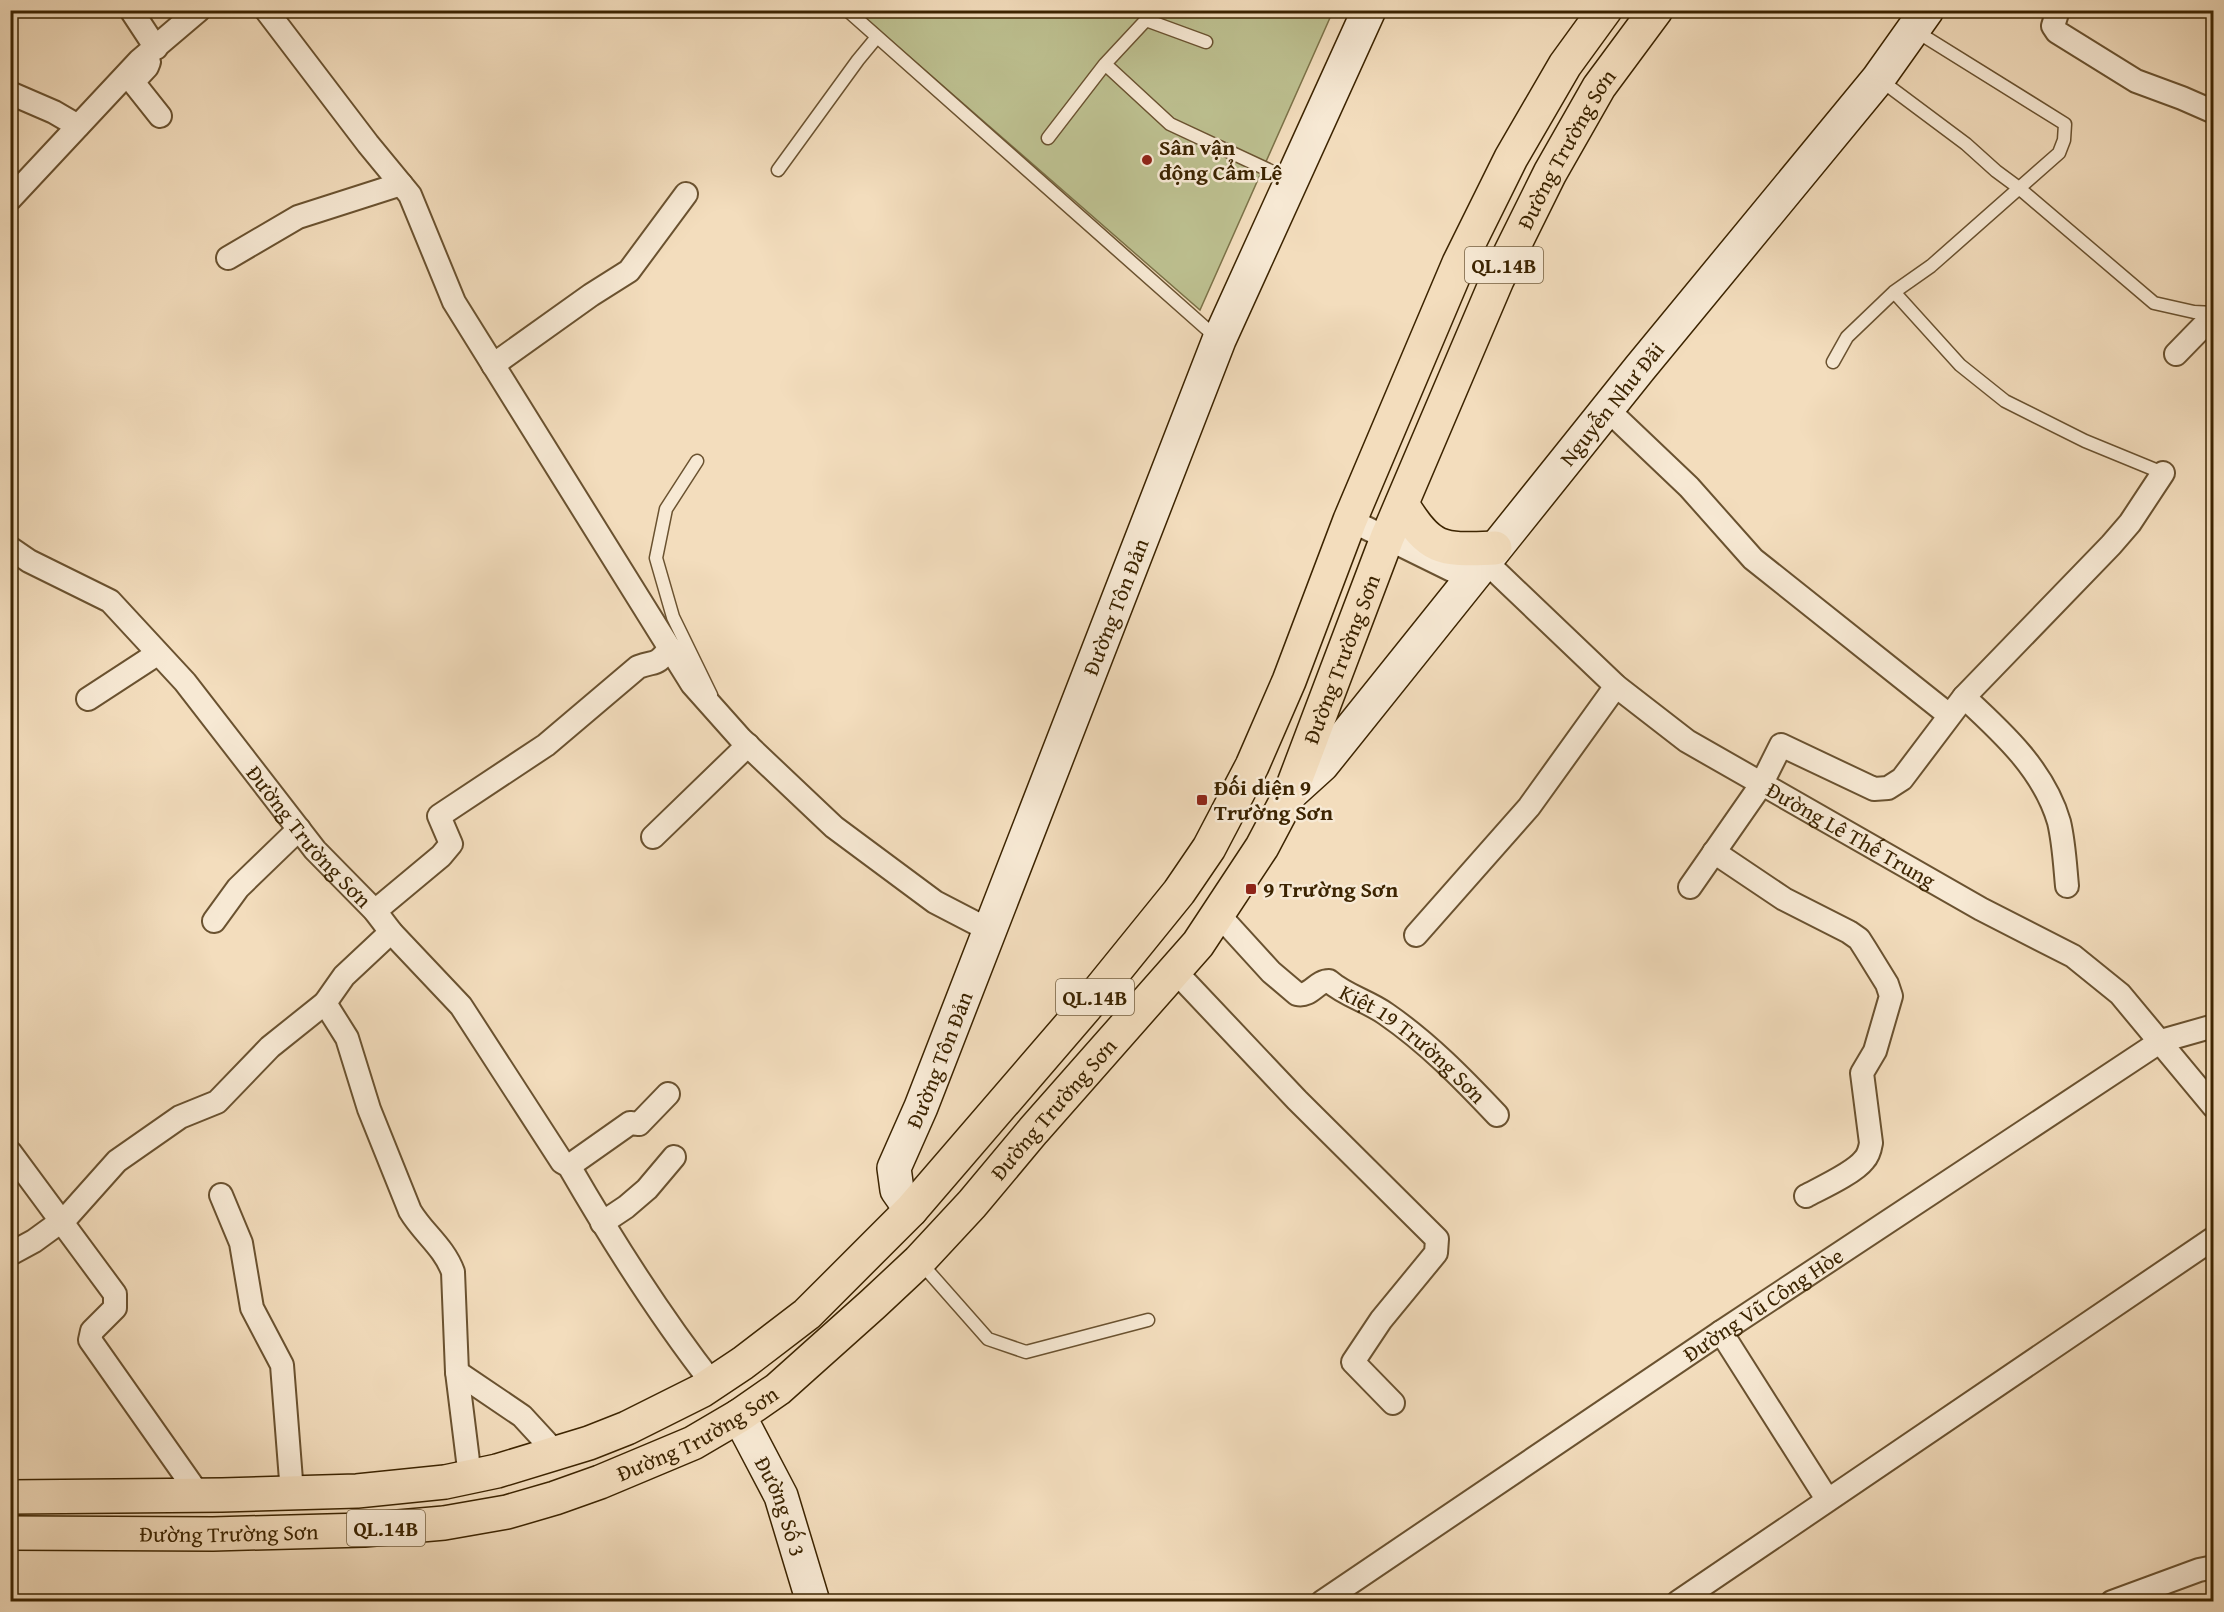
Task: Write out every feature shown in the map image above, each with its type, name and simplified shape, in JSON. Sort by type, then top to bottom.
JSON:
[{"type":"main road","name":"Đường Trường Sơn","points":[[10,1497],[357,1491],[445,1482],[470,1477],[557,1454],[627,1428],[713,1384],[807,1314],[911,1210],[1086,1008],[1179,892],[1209,848],[1252,766],[1289,681],[1350,520],[1459,263],[1511,158],[1565,65],[1605,10]]},
{"type":"main road","name":"Đường Trường Sơn","points":[[10,1533],[213,1534],[364,1530],[444,1523],[507,1512],[600,1482],[693,1443],[740,1416],[808,1364],[919,1261],[972,1204],[1033,1131],[1198,944],[1262,848],[1290,794],[1387,538],[1497,280],[1550,173],[1599,87],[1656,10]]},
{"type":"main road","points":[[1402,504],[1418,529],[1440,546],[1484,563]]},
{"type":"street","points":[[131,10],[154,50]]},
{"type":"street","points":[[10,199],[139,61],[200,10]]},
{"type":"street","points":[[266,10],[368,144],[410,195],[454,302],[692,684],[748,746],[834,827],[935,902],[989,930]]},
{"type":"street","name":"Đường Tôn Đản","points":[[911,1210],[897,1190],[894,1168],[921,1107],[1219,339],[1369,10]]},
{"type":"street","points":[[2058,10],[2053,26],[2057,32],[2136,81],[2214,112]]},
{"type":"street","name":"Nguyễn Như Đãi","points":[[1290,794],[1322,765],[1607,409],[1878,79],[1920,20]]},
{"type":"street","points":[[154,50],[147,67],[133,82],[160,116]]},
{"type":"street","points":[[10,93],[54,112],[78,126]]},
{"type":"street","points":[[228,258],[298,217],[401,184]]},
{"type":"street","points":[[493,365],[591,295],[629,271],[686,194]]},
{"type":"street","points":[[2176,354],[2214,314]]},
{"type":"street","points":[[1607,409],[1701,499],[1753,560],[1949,715]]},
{"type":"street","points":[[1690,887],[1761,785],[1781,745],[1874,789],[1888,788],[1902,779],[1964,697],[2130,523],[2163,473]]},
{"type":"street","name":"Đường Lê Thế Trung","points":[[1350,520],[1387,538],[1484,563],[1616,686],[1687,741],[1981,909],[2073,956],[2120,994],[2214,1107]]},
{"type":"street","name":"Đường Trường Sơn","points":[[10,548],[29,561],[110,601],[184,682],[315,850],[375,911],[461,1006],[562,1162],[568,1166],[602,1223],[682,1344],[713,1384]]},
{"type":"street","points":[[375,911],[441,856],[452,844],[439,816],[546,745],[638,667],[654,665],[670,648]]},
{"type":"street","points":[[88,699],[157,654]]},
{"type":"street","points":[[1416,935],[1529,807],[1616,686]]},
{"type":"street","points":[[1964,697],[2016,748],[2053,804],[2059,823],[2067,886]]},
{"type":"street","points":[[653,837],[748,746]]},
{"type":"street","points":[[214,921],[238,888],[298,829]]},
{"type":"street","points":[[1714,852],[1784,899],[1859,939],[1890,990],[1891,1003],[1875,1051],[1863,1073],[1872,1143],[1870,1149],[1865,1160],[1857,1166],[1806,1196]]},
{"type":"street","name":"Kiệt 19 Trường Sơn","points":[[1219,915],[1271,972],[1297,994],[1308,993],[1320,983],[1329,981],[1343,992],[1384,1012],[1451,1067],[1497,1115]]},
{"type":"street","points":[[10,1254],[34,1241],[60,1222],[117,1161],[180,1116],[217,1102],[270,1047],[325,1003],[344,976],[392,932]]},
{"type":"street","points":[[1174,971],[1297,1100],[1437,1239],[1436,1253],[1381,1320],[1353,1362],[1393,1402]]},
{"type":"street","points":[[325,1003],[347,1038],[369,1109],[410,1211],[448,1258],[454,1285],[457,1372],[470,1477]]},
{"type":"street","name":"Đường Vũ Công Hòe","points":[[1322,1602],[1721,1332],[2160,1041],[2214,1026]]},
{"type":"street","points":[[568,1166],[630,1123],[639,1124],[668,1094]]},
{"type":"street","points":[[10,1152],[115,1294],[115,1308],[90,1336],[93,1345],[199,1495]]},
{"type":"street","points":[[602,1223],[647,1189],[674,1157]]},
{"type":"street","points":[[221,1195],[241,1243],[252,1308],[282,1365],[292,1493]]},
{"type":"street","points":[[1678,1602],[2214,1238]]},
{"type":"street","points":[[1721,1332],[1827,1499]]},
{"type":"street","points":[[457,1372],[522,1416],[557,1454]]},
{"type":"street","name":"Đường Số 3","points":[[740,1416],[781,1496],[813,1602]]},
{"type":"street","points":[[2112,1602],[2199,1570],[2214,1567]]},
{"type":"lane","points":[[847,10],[1219,339]]},
{"type":"lane","points":[[1048,138],[1105,64],[1146,20],[1206,42]]},
{"type":"lane","points":[[1833,362],[1847,337],[1894,292],[1931,266],[2059,153],[2064,140],[2065,124],[1920,20]]},
{"type":"lane","points":[[778,170],[817,114],[877,37]]},
{"type":"lane","points":[[1105,64],[1170,124],[1291,181]]},
{"type":"lane","points":[[1878,79],[1966,144],[2154,303],[2214,314]]},
{"type":"lane","points":[[1894,292],[1960,365],[2005,400],[2085,441],[2163,473]]},
{"type":"lane","points":[[697,461],[666,509],[656,558],[673,617],[720,715]]},
{"type":"lane","points":[[919,1261],[988,1339],[1026,1352],[1148,1320]]},
{"type":"green space","name":"Sân vận động Cẩm Lệ","points":[[857,11],[1333,11],[1200,310]]},
{"type":"place","name":"Sân vận động Cẩm Lệ","points":[[1147,160]]},
{"type":"place","name":"Đối diện 9 Trường Sơn","points":[[1202,800]]},
{"type":"place","name":"9 Trường Sơn","points":[[1251,889]]}]
